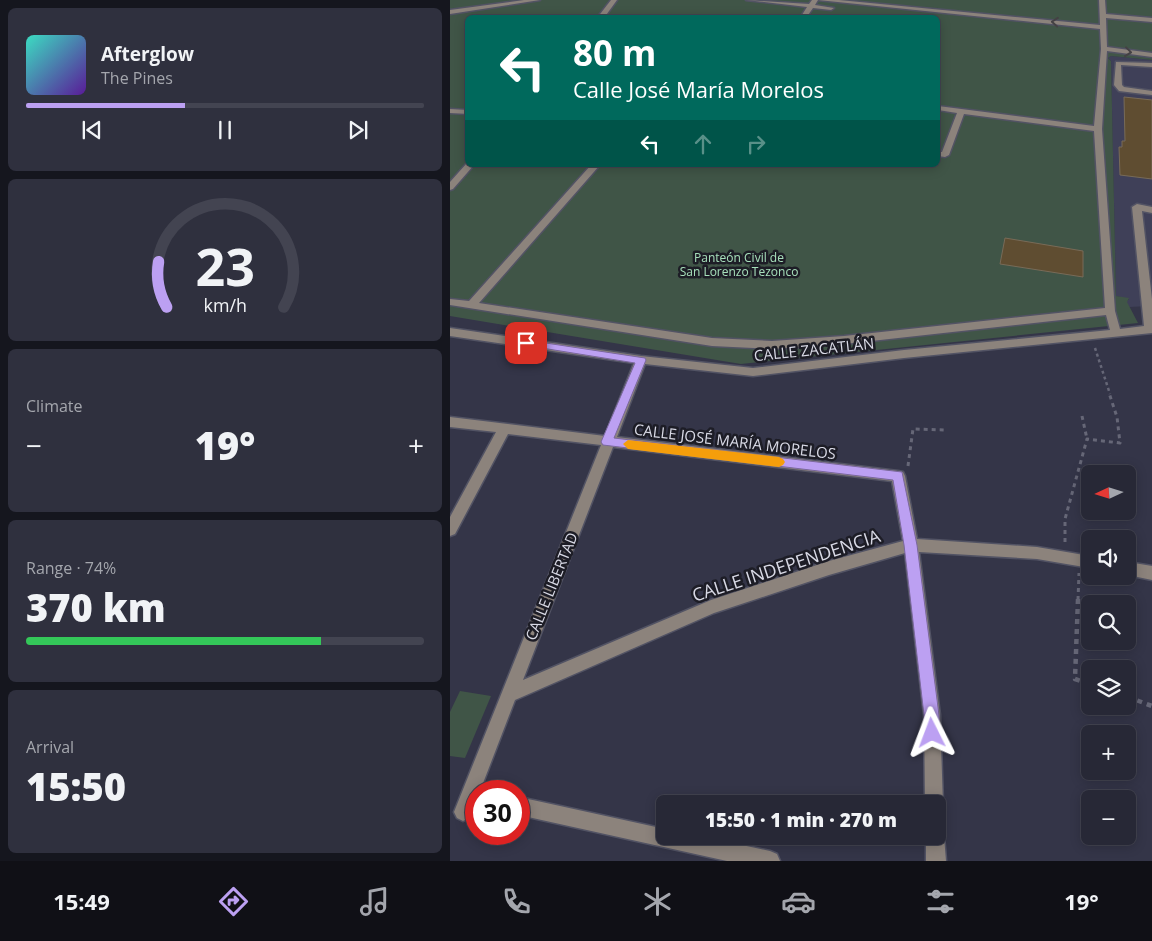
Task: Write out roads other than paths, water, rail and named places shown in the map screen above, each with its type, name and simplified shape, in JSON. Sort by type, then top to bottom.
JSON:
[{"type":"street","points":[[450,6],[496,0]]},
{"type":"street","points":[[450,12],[537,0]]},
{"type":"street","points":[[602,15],[614,0]]},
{"type":"street","points":[[749,0],[813,3],[909,15]]},
{"type":"street","points":[[821,0],[1103,31]]},
{"type":"street","points":[[918,15],[925,0]]},
{"type":"street","points":[[1102,0],[1104,49],[1098,129],[1110,311],[1116,333]]},
{"type":"street","points":[[805,15],[813,3]]},
{"type":"street","points":[[1103,16],[1152,20]]},
{"type":"street","points":[[940,18],[1103,31]]},
{"type":"street","points":[[1104,49],[1152,55]]},
{"type":"street","points":[[1152,65],[1118,62],[1118,85],[1122,89],[1152,92]]},
{"type":"street","points":[[940,108],[1098,129]]},
{"type":"street","points":[[450,111],[465,112]]},
{"type":"street","points":[[940,154],[945,155],[961,112]]},
{"type":"street","points":[[450,187],[468,167]]},
{"type":"street","points":[[472,306],[594,167]]},
{"type":"street","points":[[1151,330],[1137,207],[1152,210]]},
{"type":"street","points":[[450,302],[741,345],[844,340],[1110,311]]},
{"type":"street","name":"CALLE ZACATLÁN","points":[[450,332],[641,360],[753,372],[904,354],[1151,330]]},
{"type":"street","name":"CALLE LIBERTAD","points":[[479,780],[508,695],[641,360]]},
{"type":"street","name":"CALLE JOSÉ MARÍA MORELOS","points":[[450,422],[898,476],[911,545]]},
{"type":"street","points":[[450,530],[504,429]]},
{"type":"street","points":[[911,545],[932,715],[934,795]]},
{"type":"street","name":"CALLE INDEPENDENCIA","points":[[508,695],[711,607],[829,568],[911,545],[1036,553],[1081,560]]},
{"type":"street","points":[[1136,570],[1152,573]]},
{"type":"street","points":[[530,808],[770,861]]},
{"type":"street","points":[[935,845],[936,861]]},
{"type":"park label","name":"Panteón Civil de San Lorenzo Tezonco","points":[[739,264]]}]
